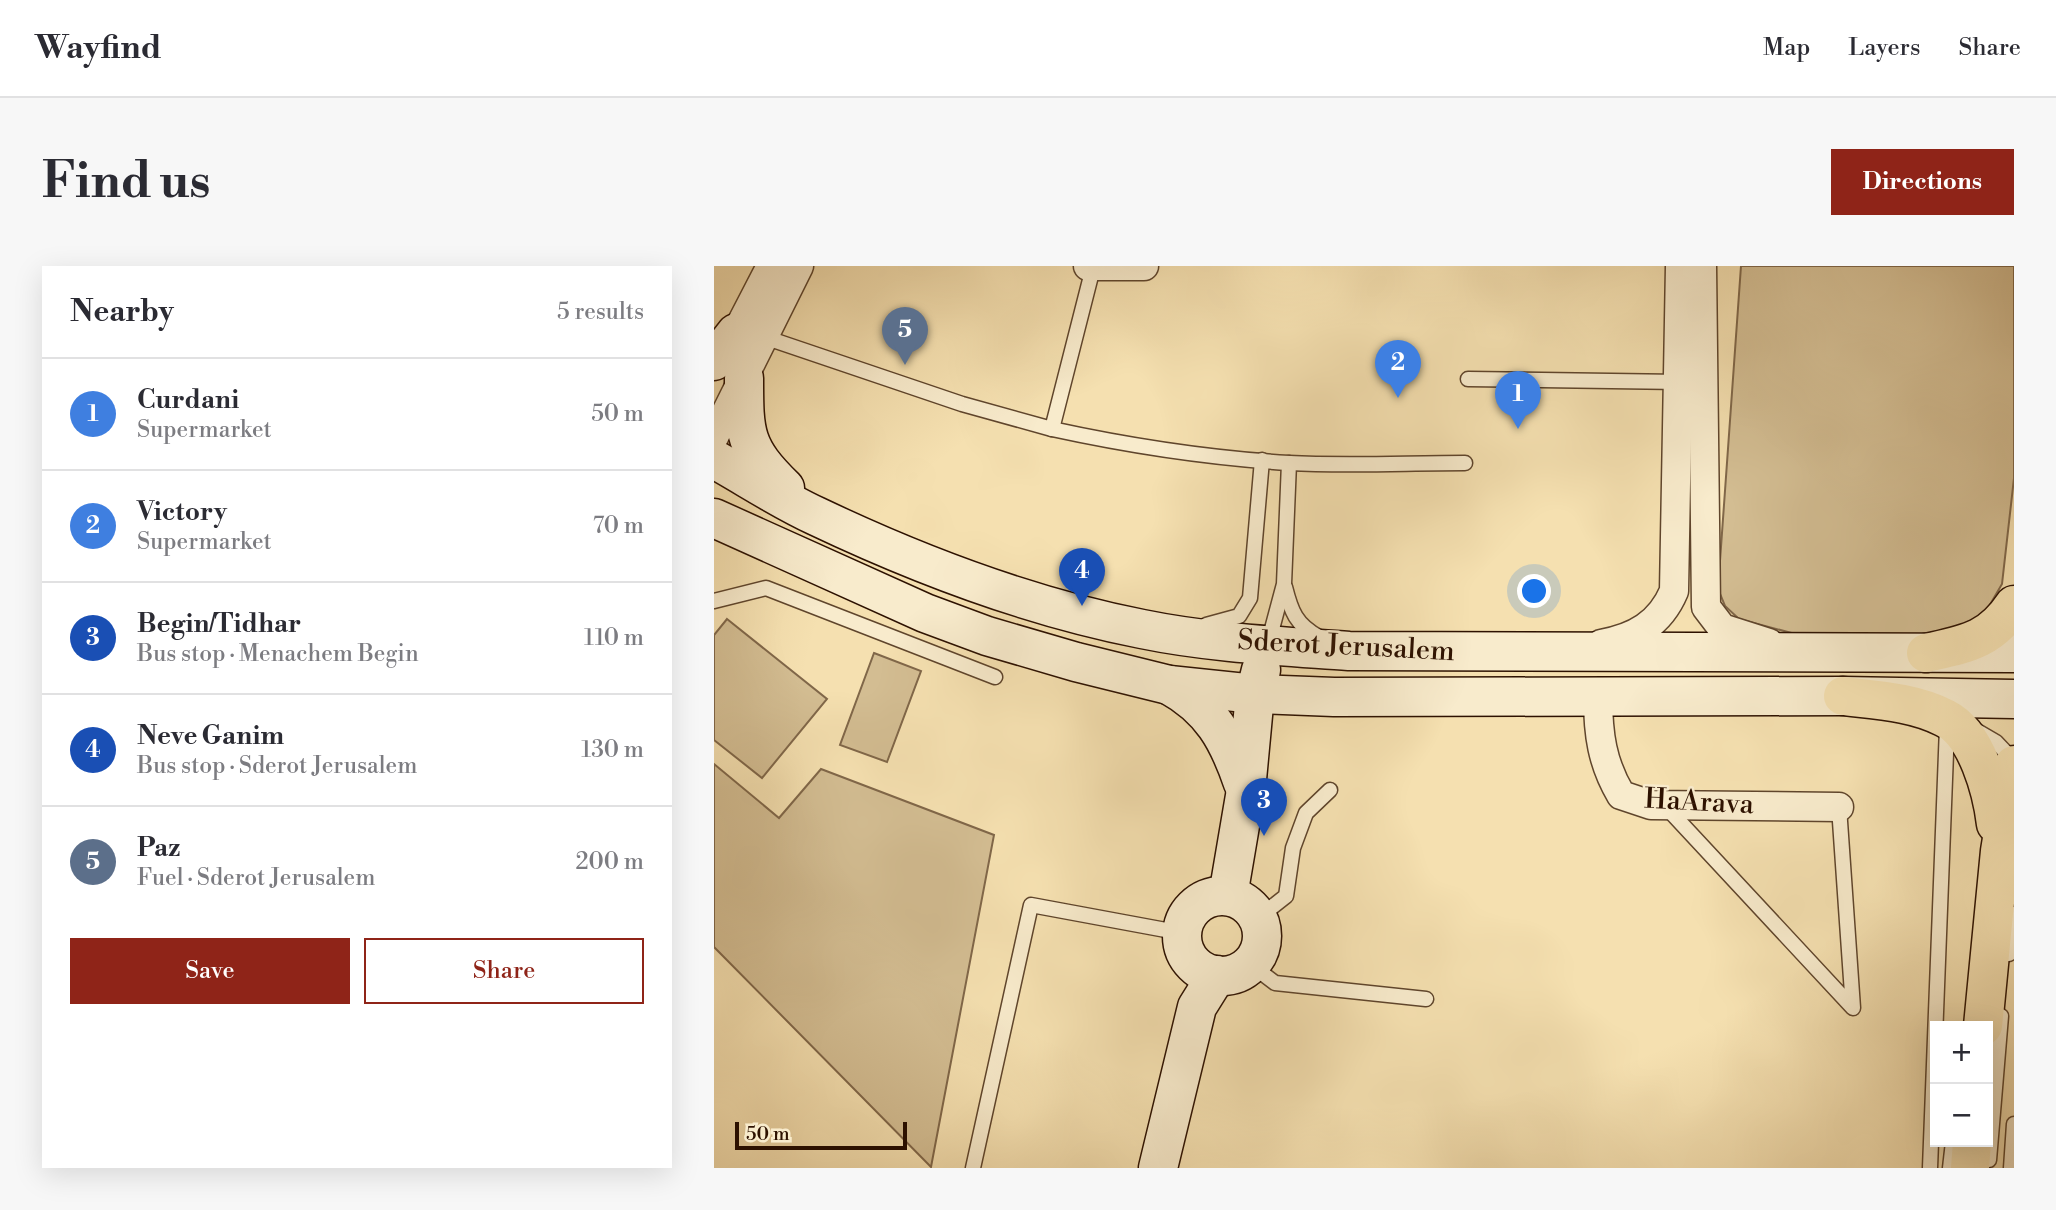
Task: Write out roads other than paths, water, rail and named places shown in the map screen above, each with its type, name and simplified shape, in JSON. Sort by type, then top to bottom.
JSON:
[{"type":"highway","points":[[1926,653],[1974,642],[1989,634],[2014,605]]},
{"type":"highway","points":[[1843,696],[1898,703],[1947,719],[1964,737],[1986,775],[2000,851]]},
{"type":"highway","points":[[1987,1016],[2000,851],[2014,763]]},
{"type":"highway","points":[[1970,1168],[1972,1147]]},
{"type":"main road","points":[[734,357],[745,428],[753,452],[763,467],[815,516]]},
{"type":"main road","name":"Sderot Jerusalem","points":[[714,459],[815,516],[938,568],[999,590],[1145,630],[1267,645],[1349,650],[2014,653]]},
{"type":"main road","name":"Sderot Jerusalem","points":[[714,519],[925,613],[987,636],[1169,685],[1255,694],[1335,696],[1843,696],[2014,699]]},
{"type":"main road","points":[[714,549],[783,551]]},
{"type":"main road","points":[[1228,896],[1247,777],[1255,694],[1267,645]]},
{"type":"main road","points":[[1169,685],[1187,695],[1216,722],[1247,777]]},
{"type":"main road","points":[[1247,777],[1263,740],[1291,713],[1316,700],[1335,696]]},
{"type":"main road","points":[[1158,1168],[1197,1007],[1262,942],[1258,918],[1250,907],[1228,896],[1214,896],[1192,909],[1182,933],[1187,956],[1205,972],[1233,970]]},
{"type":"street","points":[[714,437],[734,357],[771,266]]},
{"type":"street","points":[[734,357],[799,266]]},
{"type":"street","points":[[1091,267],[1144,266]]},
{"type":"street","points":[[1680,266],[1691,382],[1706,607],[1722,628],[1737,635],[1820,652]]},
{"type":"street","points":[[1529,652],[1624,638],[1658,619],[1670,601],[1674,591],[1702,266]]},
{"type":"street","name":"HaArava","points":[[1598,697],[1598,735],[1607,771],[1620,795],[1651,805],[1665,806],[1839,807]]},
{"type":"lane","points":[[1052,429],[1091,267]]},
{"type":"lane","points":[[734,357],[962,404],[1052,429],[1146,448],[1289,463],[1465,463]]},
{"type":"lane","points":[[1468,379],[1691,382]]},
{"type":"lane","points":[[1145,630],[1179,629],[1220,622],[1245,611],[1254,573],[1262,460]]},
{"type":"lane","points":[[1267,645],[1284,584],[1289,463]]},
{"type":"lane","points":[[1284,584],[1292,614],[1304,628],[1349,650]]},
{"type":"lane","points":[[714,601],[766,588],[995,677]]},
{"type":"lane","points":[[1930,1168],[1947,719],[1983,733],[2014,763]]},
{"type":"lane","points":[[1258,918],[1286,896],[1293,848],[1306,813],[1330,790]]},
{"type":"lane","points":[[1665,806],[1853,1008],[1839,807]]},
{"type":"lane","points":[[973,1168],[1031,905],[1182,933]]},
{"type":"lane","points":[[2007,966],[2014,914]]},
{"type":"lane","points":[[1233,970],[1275,983],[1426,999]]},
{"type":"lane","points":[[1987,1016],[1989,1168]]},
{"type":"lane","points":[[2011,1168],[2014,1124]]},
{"type":"lane","points":[[1950,1168],[1952,1147]]},
{"type":"place","name":"Paz","points":[[905,365]]},
{"type":"place","name":"Victory","points":[[1398,398]]},
{"type":"place","name":"Curdani","points":[[1518,429]]},
{"type":"place","name":"Neve Ganim","points":[[1082,606]]},
{"type":"place","name":"Begin/Tidhar","points":[[1264,836]]}]
